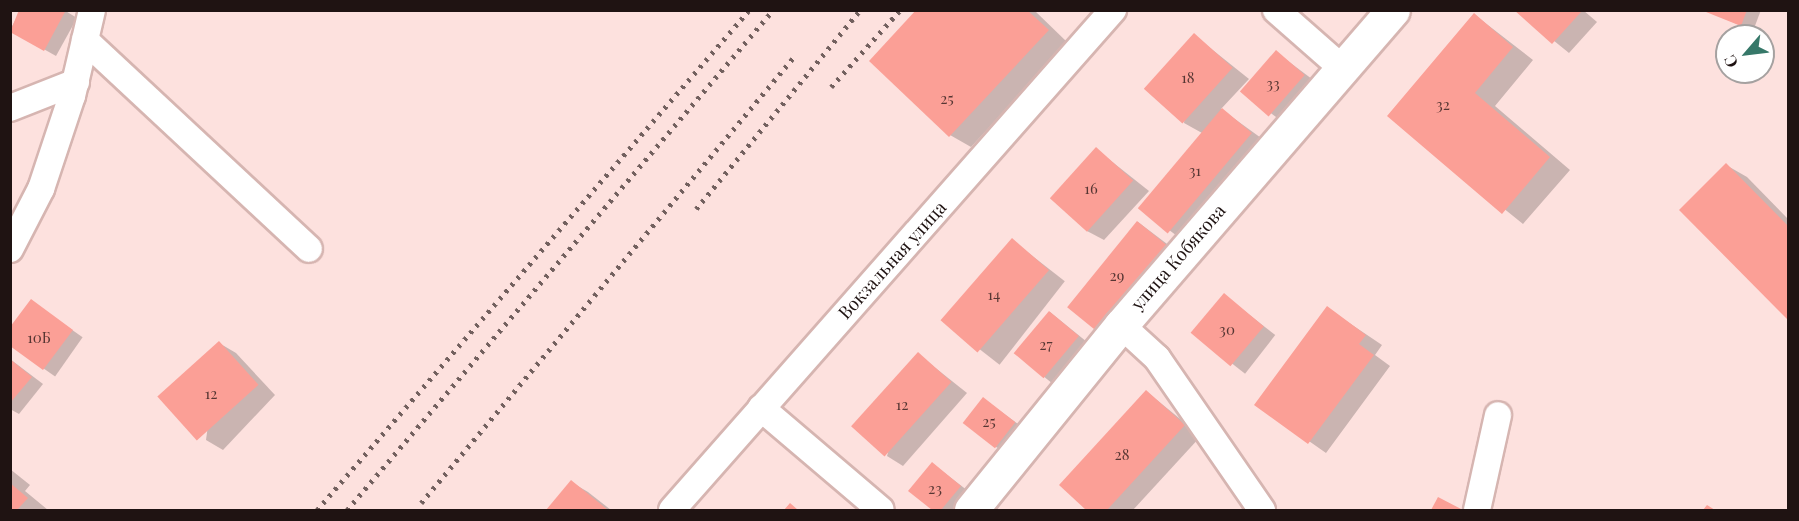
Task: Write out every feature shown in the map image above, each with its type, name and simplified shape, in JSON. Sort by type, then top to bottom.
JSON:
[{"type":"street","points":[[10,249],[40,189],[76,82],[92,10]]},
{"type":"street","name":"Вокзальная улица","points":[[672,510],[1113,10]]},
{"type":"street","points":[[1275,10],[1342,68]]},
{"type":"street","name":"улица Кобякова","points":[[971,510],[1121,324],[1393,10]]},
{"type":"street","points":[[85,40],[309,249]]},
{"type":"street","points":[[10,108],[76,82]]},
{"type":"street","points":[[1121,324],[1157,358],[1262,510]]},
{"type":"street","points":[[761,408],[881,510]]},
{"type":"street","points":[[1478,510],[1498,416]]},
{"type":"building","points":[[19,10],[66,10],[44,51],[10,32]]},
{"type":"building","points":[[916,10],[1027,10],[1049,30],[949,137],[869,61]]},
{"type":"building","points":[[1514,10],[1579,10],[1581,12],[1552,44]]},
{"type":"building","points":[[1701,10],[1747,10],[1742,24],[1736,24]]},
{"type":"building","points":[[1474,13],[1513,47],[1475,93],[1550,157],[1502,214],[1387,116]]},
{"type":"building","points":[[1194,33],[1233,68],[1182,124],[1144,89]]},
{"type":"building","points":[[1276,50],[1305,75],[1269,116],[1240,92]]},
{"type":"building","points":[[1222,108],[1252,133],[1168,233],[1138,208]]},
{"type":"building","points":[[1096,147],[1133,180],[1087,232],[1050,198]]},
{"type":"building","points":[[1726,163],[1788,226],[1788,320],[1679,210]]},
{"type":"building","points":[[1137,221],[1167,245],[1097,331],[1067,307]]},
{"type":"building","points":[[1012,238],[1049,270],[977,352],[940,320]]},
{"type":"building","points":[[1224,293],[1264,326],[1230,366],[1191,333]]},
{"type":"building","points":[[31,299],[73,330],[43,370],[10,346],[10,327]]},
{"type":"building","points":[[1327,306],[1366,335],[1359,344],[1374,355],[1308,444],[1254,405]]},
{"type":"building","points":[[1049,311],[1079,336],[1044,378],[1014,353]]},
{"type":"building","points":[[219,341],[258,385],[197,440],[157,397]]},
{"type":"building","points":[[918,352],[951,382],[885,456],[851,426]]},
{"type":"building","points":[[10,359],[32,377],[10,403]]},
{"type":"building","points":[[1146,390],[1185,425],[1107,510],[1086,510],[1059,485]]},
{"type":"building","points":[[983,397],[1015,422],[995,448],[963,423]]},
{"type":"building","points":[[932,462],[961,486],[941,510],[932,510],[908,491]]},
{"type":"building","points":[[571,480],[608,510],[546,510]]},
{"type":"building","points":[[10,483],[28,498],[17,510],[10,510]]},
{"type":"building","points":[[1438,497],[1463,510],[1431,510]]},
{"type":"building","points":[[790,503],[798,510],[784,510]]},
{"type":"building","points":[[1707,505],[1715,510],[1703,510]]},
{"type":"railway","points":[[317,510],[749,10]]},
{"type":"railway","points":[[347,510],[773,10]]},
{"type":"railway","points":[[696,209],[860,10]]},
{"type":"railway","points":[[831,87],[900,10]]},
{"type":"railway","points":[[421,503],[793,58]]}]
